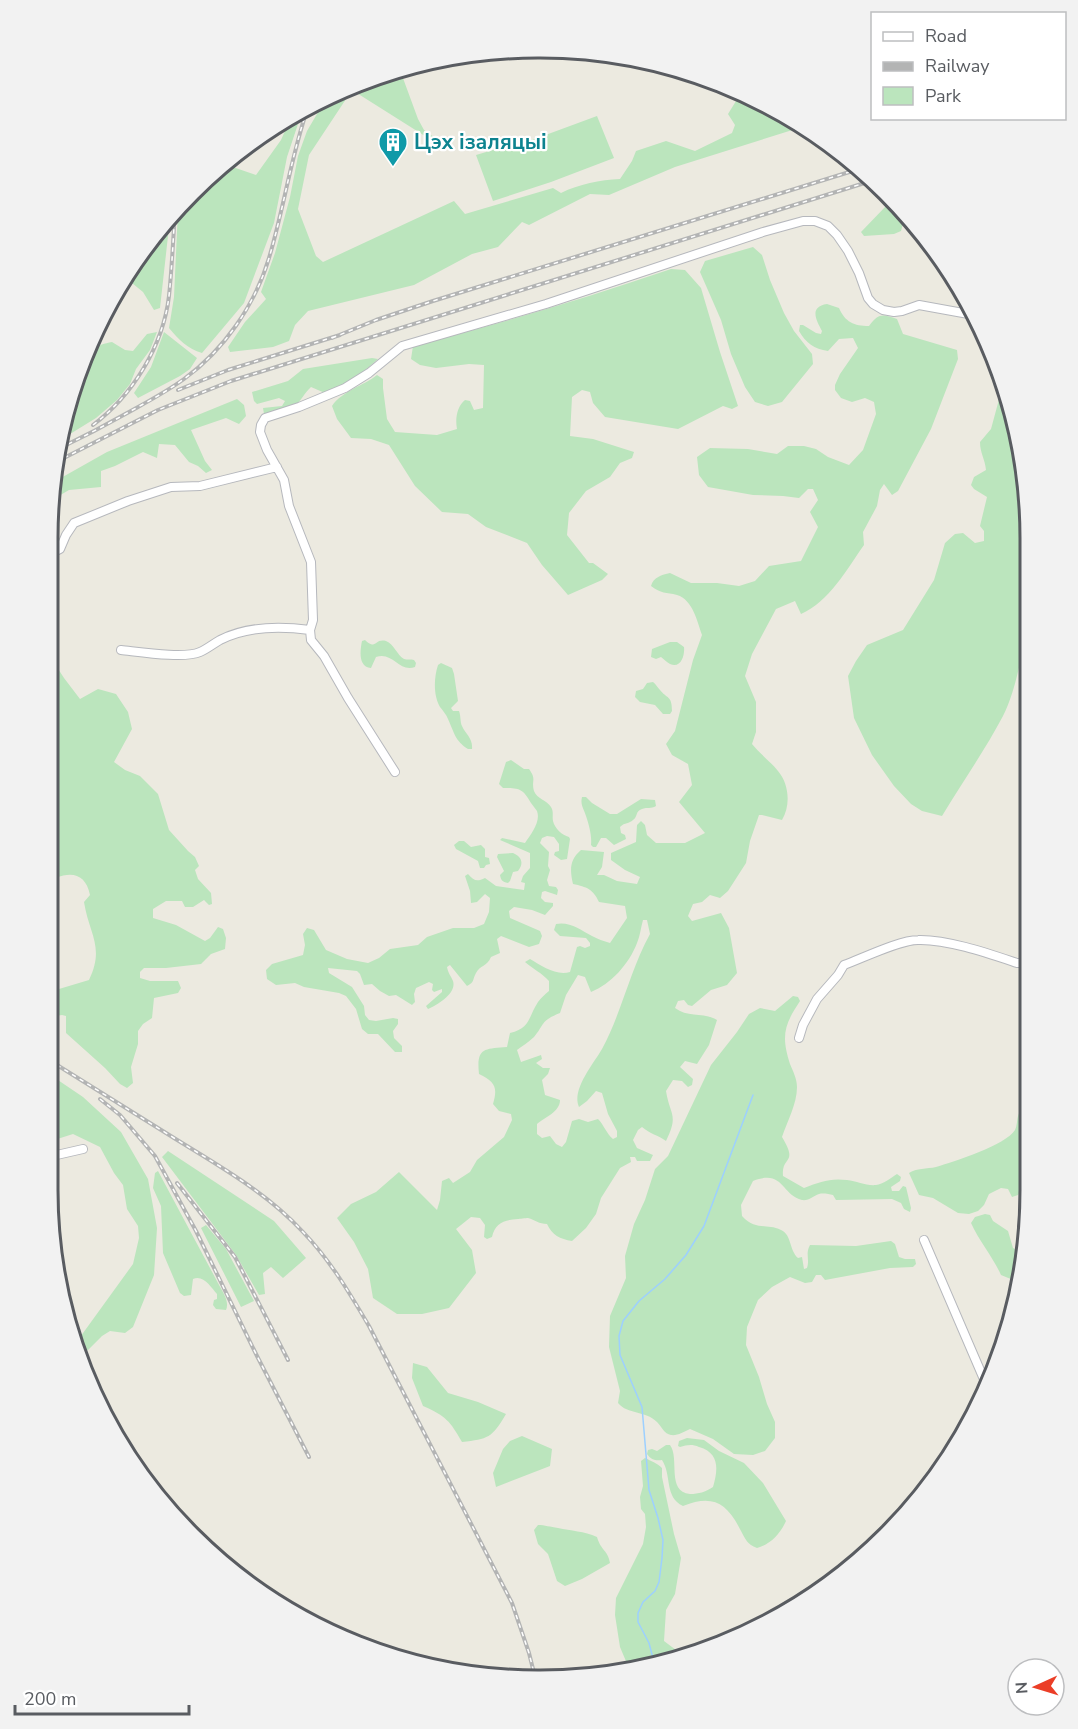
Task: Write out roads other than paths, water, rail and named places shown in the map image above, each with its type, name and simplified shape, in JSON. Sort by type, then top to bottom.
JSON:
[{"type":"street","points":[[395,772],[324,656],[310,640],[313,620],[311,562],[289,506],[284,480],[260,432],[261,425],[266,418],[345,388],[369,373],[402,346],[546,304],[763,232],[803,221],[815,221],[828,226],[837,235],[852,258],[873,304],[894,312],[919,304],[963,313]]},
{"type":"street","points":[[58,550],[74,523],[128,501],[171,487],[200,486],[277,467]]},
{"type":"street","points":[[121,650],[159,654],[199,653],[219,640],[261,628],[287,627],[310,630]]},
{"type":"street","points":[[800,1038],[803,1025],[817,999],[844,965],[907,942],[919,940],[960,946],[1020,963]]},
{"type":"street","points":[[58,1155],[83,1149]]},
{"type":"street","points":[[924,1240],[982,1375]]},
{"type":"waterway","points":[[653,1656],[649,1643],[638,1622],[638,1613],[643,1602],[655,1591],[659,1582],[663,1540],[649,1490],[642,1407],[620,1355],[619,1336],[623,1321],[639,1301],[665,1279],[686,1255],[704,1226],[753,1095]]},
{"type":"railway","points":[[68,444],[112,422],[177,384],[199,367],[236,325],[255,293],[269,258],[304,120]]},
{"type":"railway","points":[[332,338],[433,301],[849,172]]},
{"type":"railway","points":[[66,457],[158,410],[231,381],[862,184]]},
{"type":"railway","points":[[93,425],[121,399],[144,368],[153,351],[166,315],[174,227]]},
{"type":"railway","points":[[178,390],[228,370],[340,335]]},
{"type":"railway","points":[[58,1066],[258,1192],[289,1218],[322,1254],[369,1326],[512,1603],[533,1670]]},
{"type":"railway","points":[[100,1099],[120,1115],[155,1156],[196,1231],[309,1457]]},
{"type":"railway","points":[[177,1183],[235,1257],[288,1360]]},
{"type":"place","name":"Цэх ізаляцыі","points":[[393,168]]}]
